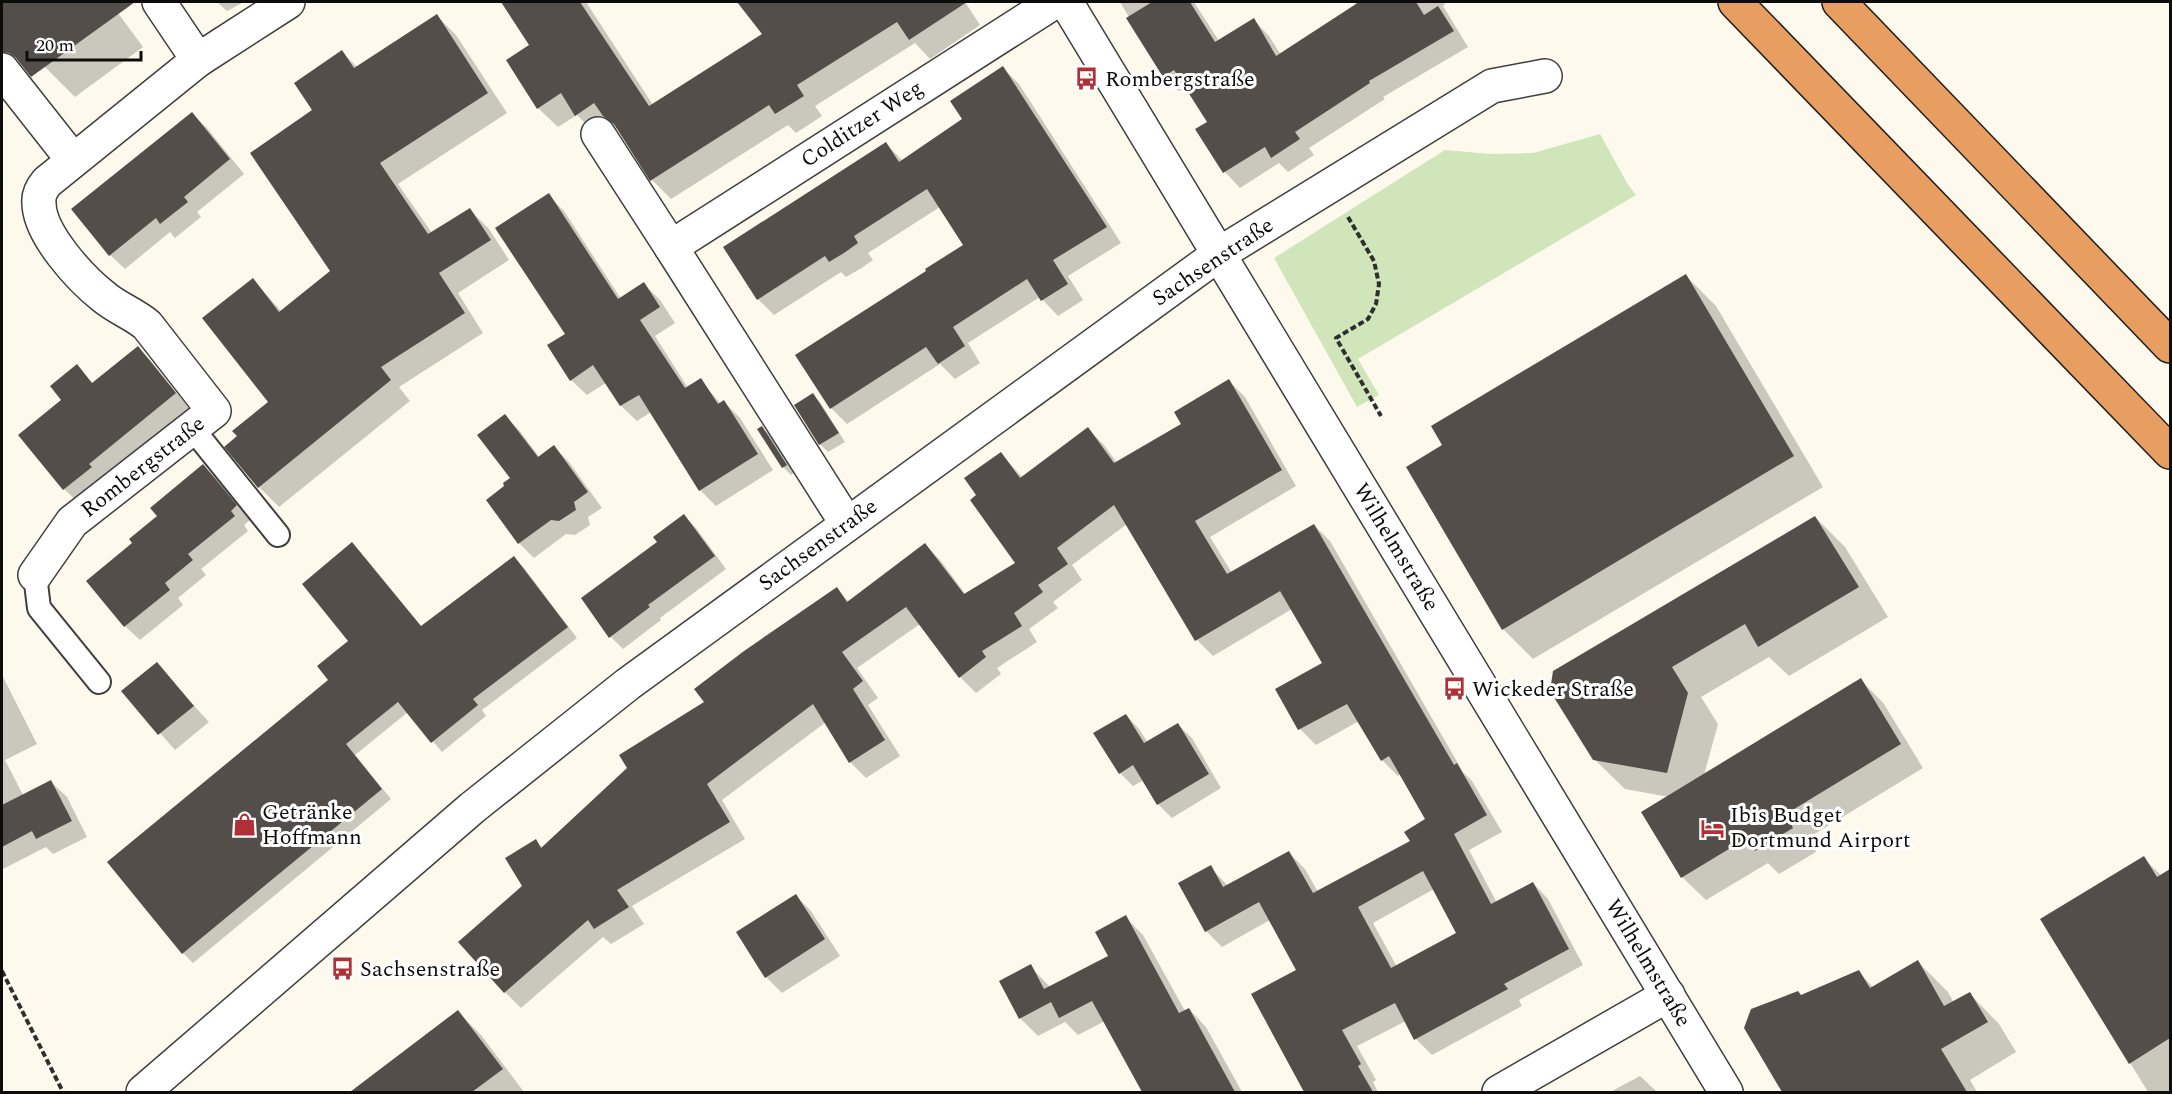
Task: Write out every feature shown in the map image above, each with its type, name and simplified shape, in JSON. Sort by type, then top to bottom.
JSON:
[{"type":"highway","points":[[1736,2],[2170,452]]},
{"type":"highway","points":[[1839,2],[2170,346]]},
{"type":"street","points":[[159,2],[198,60]]},
{"type":"street","name":"Rombergstraße","points":[[35,575],[72,522],[214,411],[147,325],[134,314],[105,299],[61,251],[44,222],[38,201],[41,190],[73,160],[198,60],[288,2]]},
{"type":"street","name":"Colditzer Weg","points":[[670,247],[1054,2]]},
{"type":"street","name":"Wilhelmstraße","points":[[1066,2],[1726,1092]]},
{"type":"street","points":[[2,70],[73,160]]},
{"type":"street","name":"Sachsenstraße","points":[[143,1092],[472,808],[628,684],[1219,254],[1492,86],[1545,76]]},
{"type":"street","points":[[598,134],[847,524]]},
{"type":"street","points":[[1499,1092],[1668,995]]},
{"type":"lane","points":[[192,428],[278,535]]},
{"type":"lane","points":[[35,575],[39,608],[99,682]]},
{"type":"path","points":[[1328,187],[1374,261],[1379,284],[1376,304],[1368,319],[1336,338],[1381,416]]},
{"type":"path","points":[[2,971],[63,1092]]},
{"type":"green space","points":[[1600,134],[1636,195],[1358,359],[1379,395],[1357,407],[1274,258],[1445,150],[1491,154],[1533,153]]},
{"type":"building","points":[[2,2],[135,2],[31,77],[16,58],[9,53],[2,52]]},
{"type":"building","points":[[501,2],[580,2],[649,106],[762,34],[737,2],[967,2],[909,40],[897,22],[797,85],[804,96],[775,114],[769,105],[650,181],[614,124],[603,116],[594,103],[575,116],[561,93],[537,109],[506,60],[529,45]]},
{"type":"building","points":[[1152,2],[1190,2],[1215,42],[1254,18],[1276,56],[1359,2],[1416,2],[1424,15],[1438,6],[1454,31],[1369,81],[1370,83],[1295,132],[1300,139],[1271,158],[1265,147],[1223,173],[1195,129],[1207,122],[1174,70],[1163,77],[1126,18]]},
{"type":"building","points":[[437,14],[488,93],[380,163],[428,234],[470,208],[491,240],[439,273],[465,313],[381,367],[391,380],[258,488],[224,447],[237,436],[232,431],[268,402],[202,318],[253,278],[279,312],[330,271],[250,153],[312,110],[294,83],[342,50],[354,68]]},
{"type":"building","points":[[1003,66],[1107,227],[1053,260],[1068,284],[1041,301],[1027,279],[953,327],[965,346],[938,364],[926,347],[830,409],[795,355],[963,245],[927,189],[854,236],[858,243],[844,253],[829,262],[825,256],[757,300],[723,247],[886,142],[899,162],[962,119],[950,101]]},
{"type":"building","points":[[192,112],[230,159],[184,197],[188,202],[160,224],[156,218],[109,256],[71,209]]},
{"type":"building","points":[[549,193],[618,299],[644,282],[660,307],[640,320],[685,388],[701,378],[718,404],[724,400],[758,454],[699,491],[639,395],[620,406],[593,365],[570,381],[547,345],[565,334],[495,228]]},
{"type":"building","points":[[1686,274],[1794,456],[1502,630],[1406,467],[1442,445],[1431,426]]},
{"type":"building","points":[[138,346],[176,393],[89,464],[92,467],[63,490],[18,435],[61,400],[50,386],[77,364],[92,383]]},
{"type":"building","points":[[1229,379],[1282,470],[1195,521],[1227,574],[1314,524],[1454,765],[1457,763],[1487,815],[1454,834],[1491,904],[1533,882],[1569,949],[1504,984],[1508,989],[1414,1040],[1395,1003],[1342,1030],[1373,1092],[1304,1092],[1251,994],[1296,970],[1259,902],[1205,932],[1178,883],[1211,865],[1223,887],[1289,851],[1313,893],[1410,841],[1404,832],[1425,819],[1389,756],[1381,761],[1347,704],[1298,730],[1275,689],[1322,663],[1280,591],[1195,641],[1114,505],[1057,548],[1068,564],[1038,585],[1043,592],[1014,613],[1022,626],[982,651],[986,657],[959,678],[906,607],[842,652],[863,681],[853,689],[885,740],[849,763],[813,704],[707,784],[730,822],[617,890],[629,907],[594,929],[588,920],[504,993],[458,942],[522,886],[505,858],[536,839],[541,848],[627,768],[619,755],[704,702],[694,689],[744,651],[837,587],[847,602],[925,543],[964,594],[1015,563],[970,500],[976,495],[964,478],[1001,452],[1020,478],[1088,427],[1114,463],[1181,424],[1174,412]],"holes":[[[1423,871],[1456,933],[1391,968],[1358,907]]]},
{"type":"building","points":[[813,393],[839,433],[819,445],[794,405]]},
{"type":"building","points":[[505,414],[538,457],[554,445],[588,492],[574,502],[576,510],[559,521],[551,520],[518,544],[486,500],[504,486],[503,483],[510,478],[477,435]]},
{"type":"building","points":[[762,426],[787,465],[782,468],[757,429]]},
{"type":"building","points":[[203,464],[237,505],[231,511],[235,516],[188,554],[193,560],[165,583],[170,590],[124,627],[86,581],[132,543],[129,539],[157,516],[150,508]]},
{"type":"building","points":[[684,514],[715,556],[648,605],[650,607],[609,638],[581,598],[657,542],[653,537]]},
{"type":"building","points":[[1815,516],[1859,587],[1758,647],[1745,624],[1672,667],[1688,693],[1667,773],[1593,760],[1550,691],[1553,671]]},
{"type":"building","points":[[352,542],[421,626],[514,556],[568,627],[473,699],[478,705],[431,743],[398,702],[346,744],[382,789],[182,954],[107,862],[328,680],[317,666],[348,641],[302,584]]},
{"type":"building","points":[[157,662],[194,706],[158,735],[121,691]]},
{"type":"building","points":[[1861,678],[1901,744],[1786,814],[1793,828],[1755,851],[1747,838],[1681,878],[1641,812]]},
{"type":"building","points":[[1126,714],[1144,743],[1178,723],[1209,774],[1157,805],[1133,765],[1119,774],[1093,733]]},
{"type":"building","points":[[51,780],[72,821],[36,839],[32,831],[2,847],[2,805]]},
{"type":"building","points":[[2144,856],[2157,877],[2170,869],[2170,1038],[2129,1064],[2040,919]]},
{"type":"building","points":[[796,894],[825,939],[765,978],[736,932]]},
{"type":"building","points":[[1126,915],[1179,1013],[1189,1008],[1235,1092],[1142,1092],[1092,1001],[1059,1018],[1051,1002],[1019,1019],[999,981],[1031,964],[1044,989],[1108,956],[1095,932]]},
{"type":"building","points":[[1918,960],[1944,1006],[1970,992],[1988,1022],[1941,1049],[1967,1092],[1782,1092],[1744,1028],[1751,1009],[1798,991],[1801,995],[1859,970],[1870,988]]},
{"type":"building","points":[[458,1010],[503,1069],[472,1092],[350,1092]]},
{"type":"place","name":"Rombergstraße","points":[[1087,79]]},
{"type":"place","name":"Wickeder Straße","points":[[1454,689]]},
{"type":"place","name":"Getränke Hoffmann","points":[[244,825]]},
{"type":"place","name":"Ibis Budget Dortmund Airport","points":[[1712,828]]},
{"type":"place","name":"Sachsenstraße","points":[[342,969]]}]
